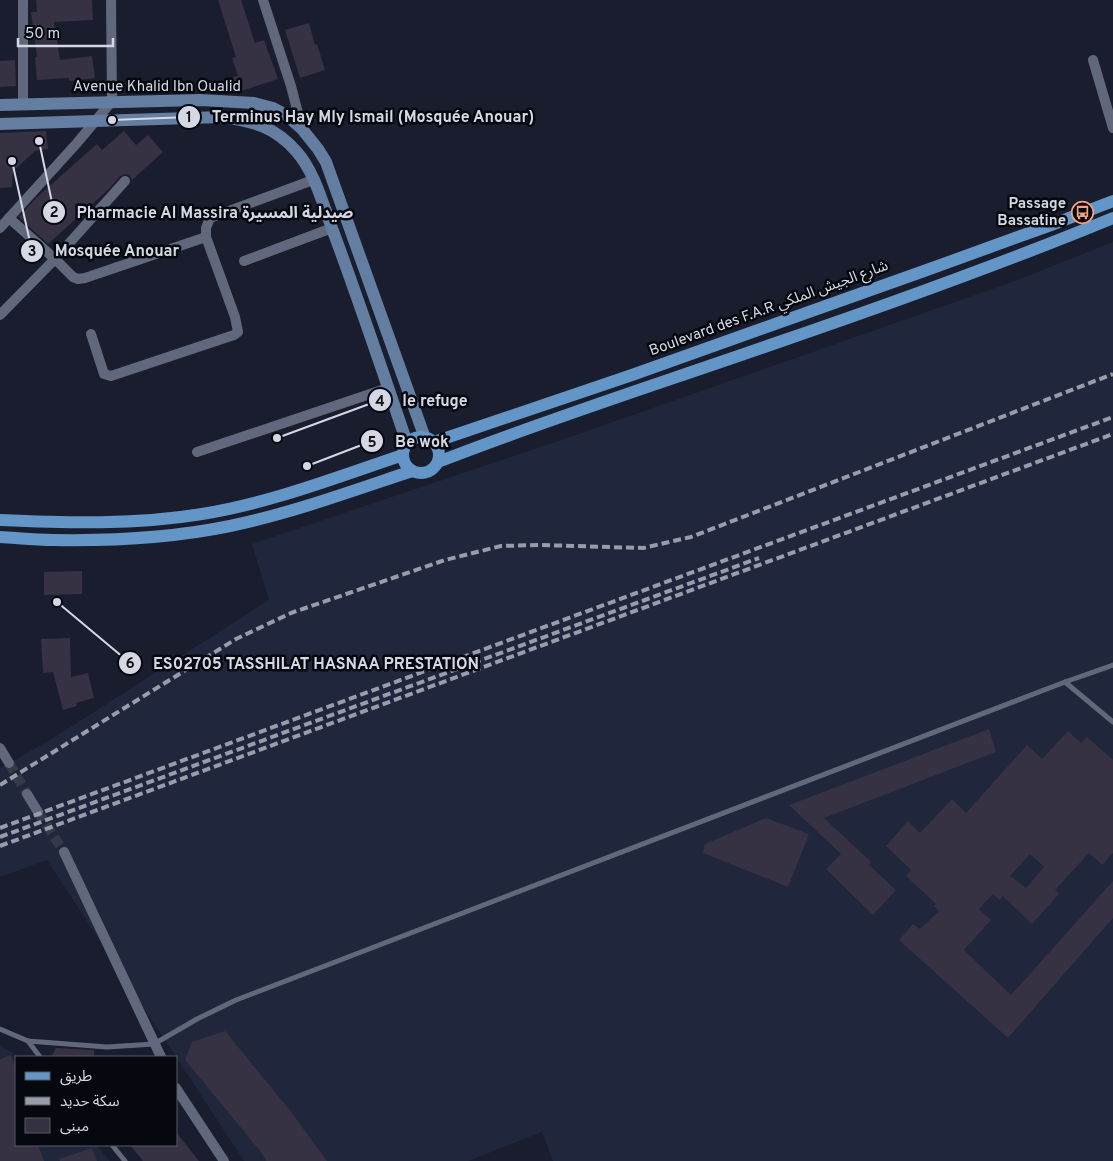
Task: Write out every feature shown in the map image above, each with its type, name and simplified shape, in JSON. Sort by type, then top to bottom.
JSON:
[{"type":"main road","name":"Avenue Khalid Ibn Oualid","points":[[0,105],[200,100],[254,103],[273,108],[286,115],[302,129],[318,149],[332,179],[430,440]]},
{"type":"main road","name":"Avenue Khalid Ibn Oualid","points":[[0,124],[222,117],[261,125],[290,145],[303,160],[313,180],[357,294],[388,388],[405,449]]},
{"type":"main road","name":"Boulevard des F.A.R شارع الجيش الملكي","points":[[0,520],[118,523],[201,514],[246,505],[298,491],[405,449],[415,438],[430,440],[632,375],[924,271],[1113,201]]},
{"type":"main road","name":"Boulevard des F.A.R شارع الجيش الملكي","points":[[0,537],[51,540],[165,536],[221,528],[267,518],[412,471],[420,473],[429,471],[438,462],[515,432],[898,301],[1113,218]]},
{"type":"main road","points":[[430,440],[438,449],[438,462]]},
{"type":"main road","points":[[405,449],[405,464],[412,471]]},
{"type":"street","points":[[23,0],[23,104]]},
{"type":"street","points":[[0,228],[112,101],[112,0]]},
{"type":"street","points":[[263,0],[291,86],[302,129]]},
{"type":"street","points":[[1093,60],[1113,128]]},
{"type":"street","points":[[90,334],[104,374],[111,376],[234,335],[238,332],[235,317],[206,237],[206,228],[210,218],[313,180]]},
{"type":"street","points":[[0,315],[55,259],[125,181]]},
{"type":"street","points":[[9,218],[73,277],[78,279],[206,237]]},
{"type":"street","points":[[244,261],[332,228]]},
{"type":"street","points":[[197,452],[388,388]]},
{"type":"street","points":[[0,748],[10,764]]},
{"type":"street","points":[[27,794],[38,812]]},
{"type":"street","points":[[64,852],[160,1056]]},
{"type":"street","points":[[178,1091],[224,1161]]},
{"type":"lane","points":[[0,1029],[28,1041],[107,1047],[154,1044],[197,1019],[236,1000],[1113,665]]},
{"type":"lane","points":[[1065,682],[1113,722]]},
{"type":"lane","points":[[28,1041],[39,1056]]},
{"type":"lane","points":[[113,1146],[126,1161]]},
{"type":"shaded area","points":[[1113,242],[1113,1161],[553,1161],[542,1132],[468,1161],[244,1161],[178,1060],[178,1056],[175,1056],[47,860],[0,877],[0,768],[50,740],[269,600],[252,544],[570,437],[1015,281]]},
{"type":"shaded area","points":[[0,1046],[18,1056],[15,1056],[15,1146],[97,1146],[110,1161],[0,1161]]},
{"type":"building","points":[[36,0],[92,0],[93,20],[54,22],[60,60],[92,56],[95,78],[69,81],[69,78],[37,80],[35,57],[37,57],[31,12],[37,12]]},
{"type":"building","points":[[218,0],[241,0],[255,43],[264,40],[278,79],[238,92],[233,77],[238,76],[232,58],[236,57]]},
{"type":"building","points":[[309,23],[325,70],[300,78],[285,30]]},
{"type":"building","points":[[15,60],[16,86],[0,87],[0,61]]},
{"type":"building","points":[[46,131],[48,149],[35,151],[13,171],[12,187],[0,188],[0,133]]},
{"type":"building","points":[[124,131],[136,145],[148,135],[163,152],[132,180],[126,174],[120,176],[109,189],[48,244],[19,217],[36,198],[97,144],[102,150]]},
{"type":"building","points":[[82,571],[82,594],[44,595],[44,572]]},
{"type":"building","points":[[70,638],[71,677],[88,673],[94,698],[76,703],[77,706],[63,710],[53,672],[43,673],[41,639]]},
{"type":"building","points":[[989,729],[996,752],[824,818],[871,862],[869,865],[896,890],[873,915],[826,869],[841,854],[789,805]]},
{"type":"building","points":[[1068,731],[1081,743],[1087,737],[1113,760],[1113,853],[1102,865],[1089,853],[1055,890],[1059,894],[1032,924],[1003,896],[1000,900],[993,894],[979,909],[991,920],[964,950],[1011,995],[1113,881],[1113,918],[1008,1038],[899,940],[913,924],[920,929],[939,911],[934,906],[936,904],[906,876],[911,870],[886,846],[908,821],[920,833],[952,799],[966,813],[1027,745],[1042,759]],"holes":[[[1030,854],[1044,867],[1026,888],[1010,876]]]},
{"type":"building","points":[[766,818],[809,834],[788,887],[703,853],[705,844]]},
{"type":"building","points":[[225,1031],[289,1109],[327,1161],[266,1161],[261,1152],[185,1060],[192,1042]]},
{"type":"building","points":[[56,1048],[94,1050],[94,1056],[52,1056]]},
{"type":"building","points":[[11,1055],[15,1067],[15,1146],[38,1146],[44,1161],[0,1161],[0,1059]]},
{"type":"building","points":[[178,1135],[199,1161],[143,1161],[131,1146],[178,1146]]},
{"type":"building","points":[[92,1148],[97,1161],[60,1161],[59,1159]]},
{"type":"tunnel","points":[[9,763],[27,794]]},
{"type":"tunnel","points":[[38,812],[64,852]]},
{"type":"railway","points":[[0,785],[236,639],[291,613],[445,560],[501,546],[541,545],[643,548],[691,537],[1113,374]]},
{"type":"railway","points":[[0,828],[1113,417]]},
{"type":"railway","points":[[0,846],[1113,434]]},
{"type":"railway","points":[[0,837],[759,558]]},
{"type":"place","name":"Terminus Hay Mly Ismail (Mosquée Anouar)","points":[[112,120]]},
{"type":"place","name":"Pharmacie Al Massira صيدلية المسيرة","points":[[39,141]]},
{"type":"place","name":"Mosquée Anouar","points":[[12,161]]},
{"type":"place","name":"Passage Bassatine","points":[[1082,213]]},
{"type":"place","name":"le refuge","points":[[277,438]]},
{"type":"place","name":"Be wok","points":[[307,466]]},
{"type":"place","name":"ES02705 TASSHILAT HASNAA PRESTATION","points":[[57,602]]}]
